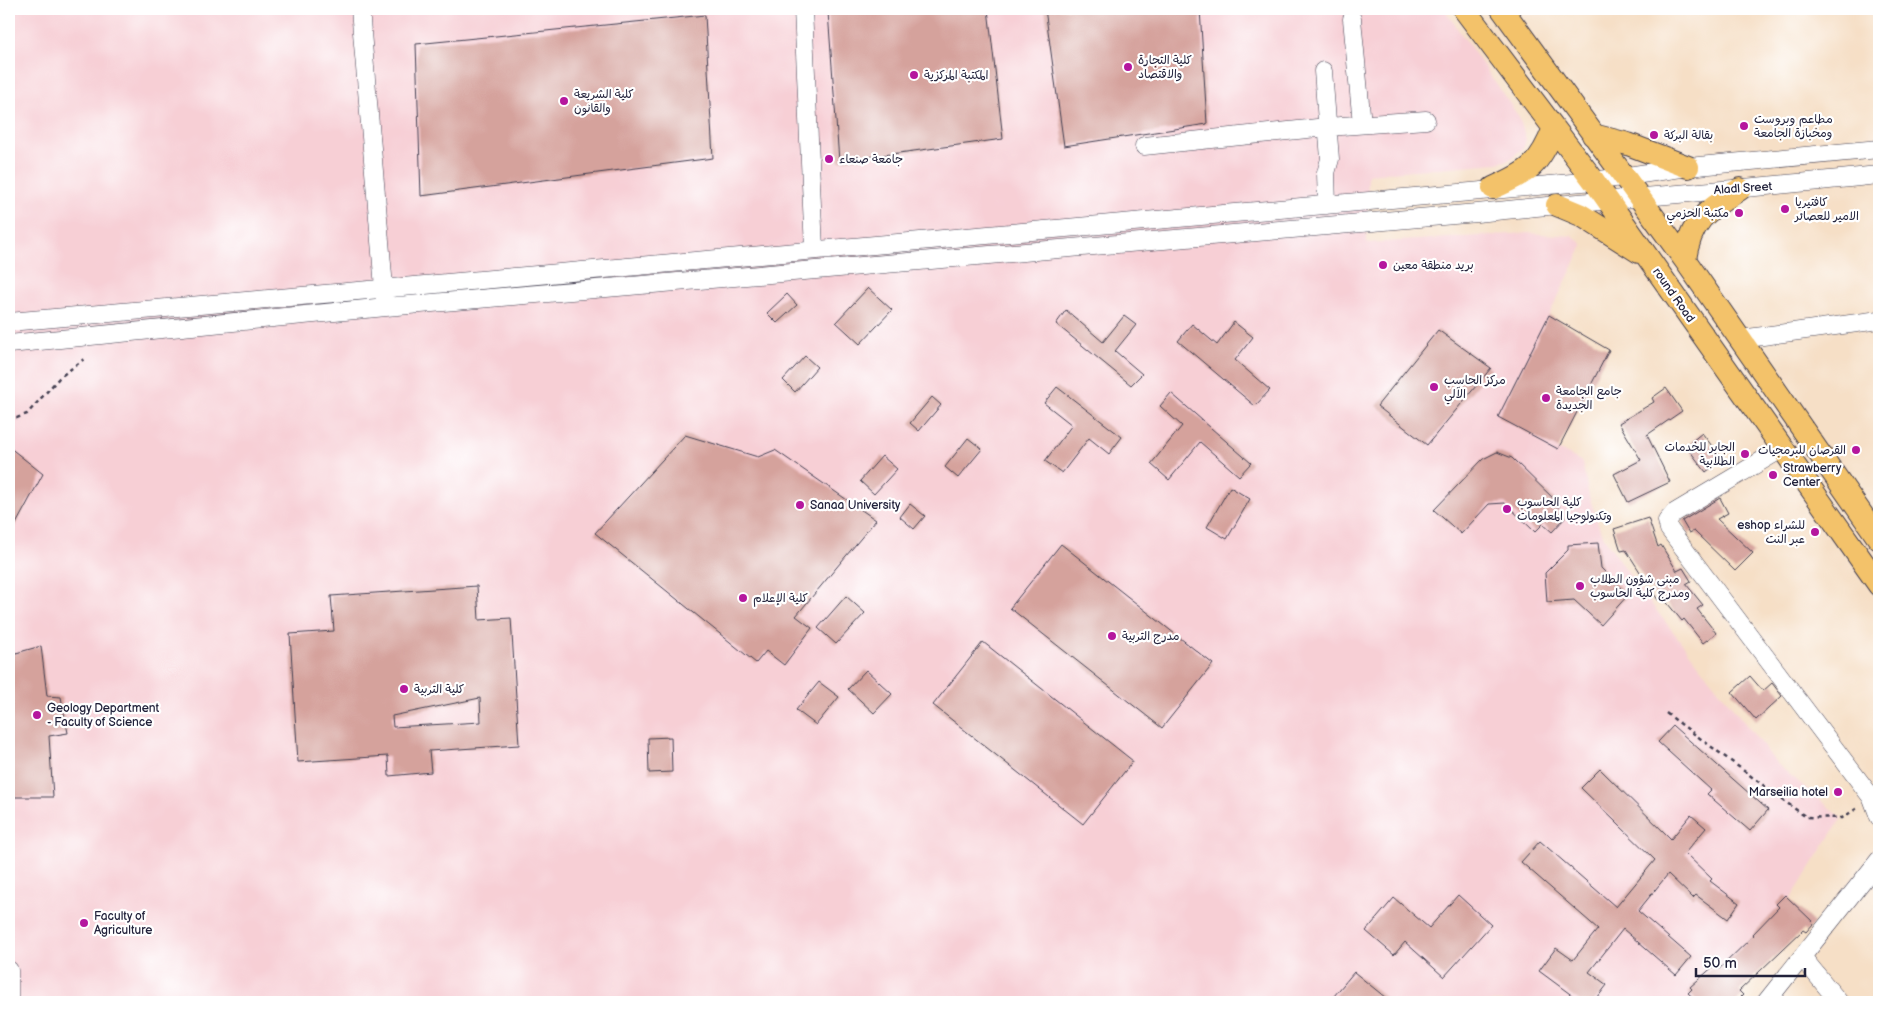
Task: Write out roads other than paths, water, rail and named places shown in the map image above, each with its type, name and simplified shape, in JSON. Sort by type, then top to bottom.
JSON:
[{"type":"main road","name":"round Road","points":[[1464,9],[1594,180],[1879,586]]},
{"type":"main road","points":[[1504,9],[1741,339],[1879,539]]},
{"type":"main road","points":[[1494,188],[1527,171],[1539,160],[1554,128]]},
{"type":"main road","points":[[1593,135],[1628,144],[1688,167]]},
{"type":"main road","points":[[1685,260],[1688,241],[1695,224],[1711,208],[1740,189]]},
{"type":"main road","points":[[1557,205],[1581,215],[1648,257]]},
{"type":"street","points":[[360,9],[386,307]]},
{"type":"street","points":[[803,9],[814,249]]},
{"type":"street","points":[[1352,19],[1362,124]]},
{"type":"street","points":[[1323,71],[1330,159],[1336,172],[1332,204],[1334,224]]},
{"type":"street","points":[[1144,146],[1327,127],[1426,120]]},
{"type":"street","name":"Aladl Sreet","points":[[9,322],[1594,180],[1688,167],[1879,149]]},
{"type":"street","name":"Aladl Sreet","points":[[9,344],[386,307],[1557,205],[1638,196],[1740,189],[1879,175]]},
{"type":"street","points":[[104,336],[109,314]]},
{"type":"street","points":[[1741,339],[1879,320]]},
{"type":"street","points":[[1783,448],[1674,513],[1667,521],[1669,529],[1876,795],[1879,817]]},
{"type":"street","points":[[1766,1002],[1803,958],[1879,860]]},
{"type":"street","points":[[1803,958],[1839,1002]]},
{"type":"street","points":[[9,970],[9,997]]},
{"type":"place","name":"كلية التجارة والاقتصاد","points":[[1128,67]]},
{"type":"place","name":"المكتبة المركزية","points":[[914,75]]},
{"type":"place","name":"كلية الشريعة والقانون","points":[[564,101]]},
{"type":"place","name":"مطاعم وبروست ومخبازة الجامعة","points":[[1744,126]]},
{"type":"place","name":"بقالة البركة","points":[[1654,135]]},
{"type":"place","name":"جامعة صنعاء","points":[[829,159]]},
{"type":"place","name":"كافتيريا الامير للعصائر","points":[[1785,209]]},
{"type":"place","name":"مكتبة الحزمي","points":[[1739,213]]},
{"type":"place","name":"بريد منطقة معين","points":[[1383,265]]},
{"type":"place","name":"مركز الحاسب الآلي","points":[[1434,387]]},
{"type":"place","name":"جامع الجامعة الجديدة","points":[[1546,398]]},
{"type":"place","name":"القرصان للبرمجيات","points":[[1856,450]]},
{"type":"place","name":"الجابر للخدمات الطلابية","points":[[1745,454]]},
{"type":"place","name":"Strawberry Center","points":[[1773,475]]},
{"type":"place","name":"Sanaa University","points":[[800,505]]},
{"type":"place","name":"كلية الحاسوب وتكنولوجيا المعلومات","points":[[1507,509]]},
{"type":"place","name":"eshop للشراء عبر النت","points":[[1815,532]]},
{"type":"place","name":"مبنى شؤون الطلاب ومدرج كلية الحاسوب","points":[[1580,586]]},
{"type":"place","name":"كلية الإعلام","points":[[743,598]]},
{"type":"place","name":"مدرج التربية","points":[[1112,636]]},
{"type":"place","name":"كلية التربية","points":[[404,689]]},
{"type":"place","name":"Geology Department - Faculty of Science","points":[[37,715]]},
{"type":"place","name":"Marseilia hotel","points":[[1838,792]]},
{"type":"place","name":"Faculty of Agriculture","points":[[84,923]]}]
